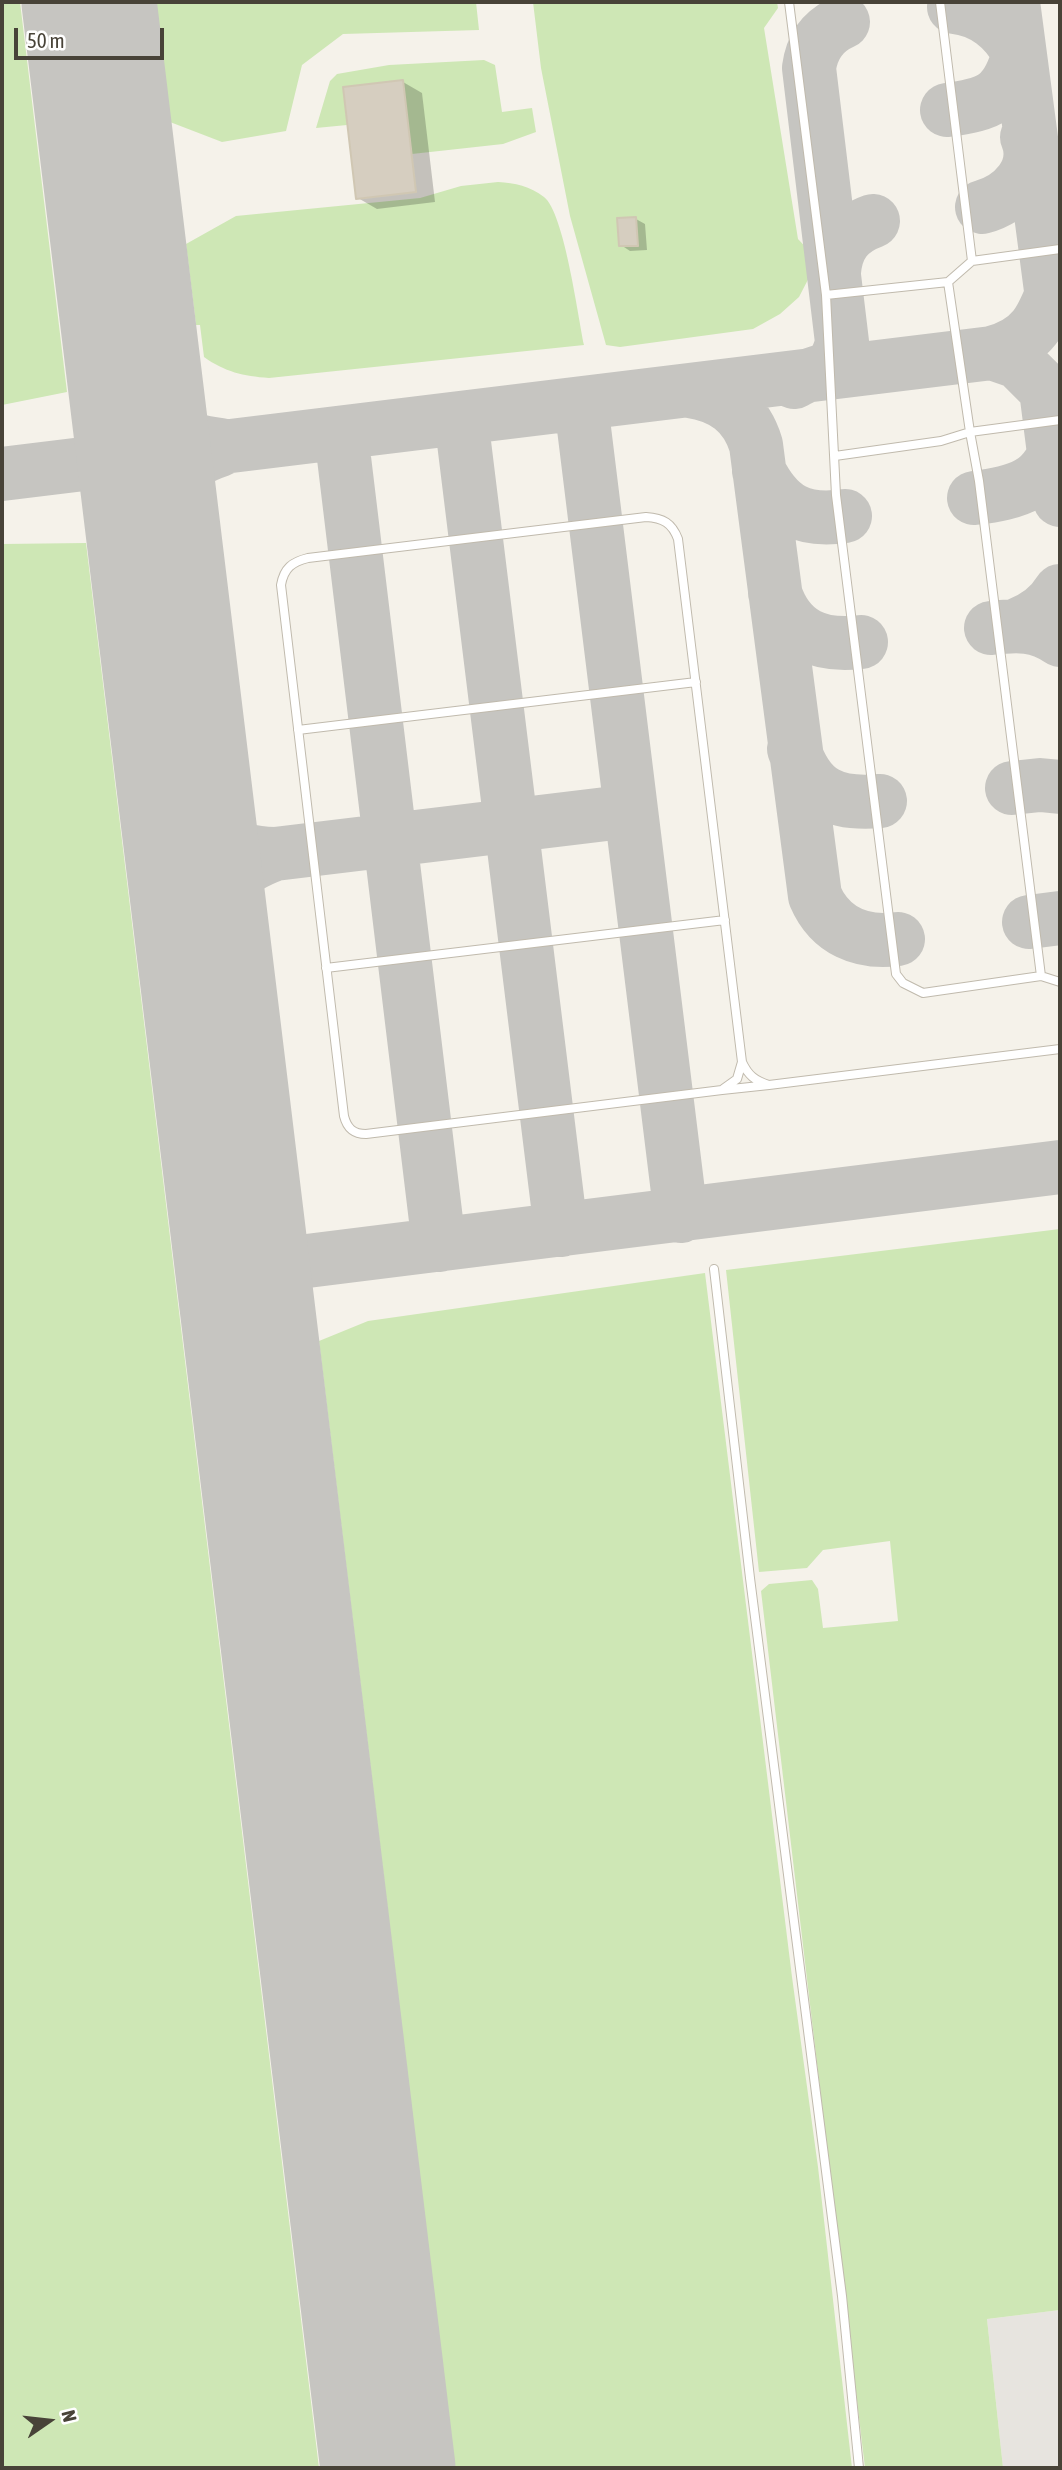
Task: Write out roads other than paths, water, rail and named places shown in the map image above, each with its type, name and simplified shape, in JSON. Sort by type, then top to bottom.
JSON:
[{"type":"lane","points":[[789,2],[826,295],[825,323],[836,495],[896,974],[903,983],[923,993],[1041,976],[1060,982]]},
{"type":"lane","points":[[940,2],[972,261]]},
{"type":"lane","points":[[826,295],[948,282],[972,261],[1060,250]]},
{"type":"lane","points":[[948,282],[979,481],[1041,976]]},
{"type":"lane","points":[[835,456],[940,442],[970,432],[1060,420]]},
{"type":"lane","points":[[769,1085],[750,1076],[742,1062],[678,539],[675,530],[667,521],[656,517],[307,558],[290,565],[283,574],[281,585],[344,1116],[350,1130],[358,1134],[769,1085],[1060,1049]]},
{"type":"lane","points":[[298,730],[696,681]]},
{"type":"lane","points":[[326,968],[725,920]]},
{"type":"lane","points":[[722,1090],[737,1079],[742,1062]]},
{"type":"lane","points":[[714,1269],[753,1605],[842,2296],[859,2468]]}]
